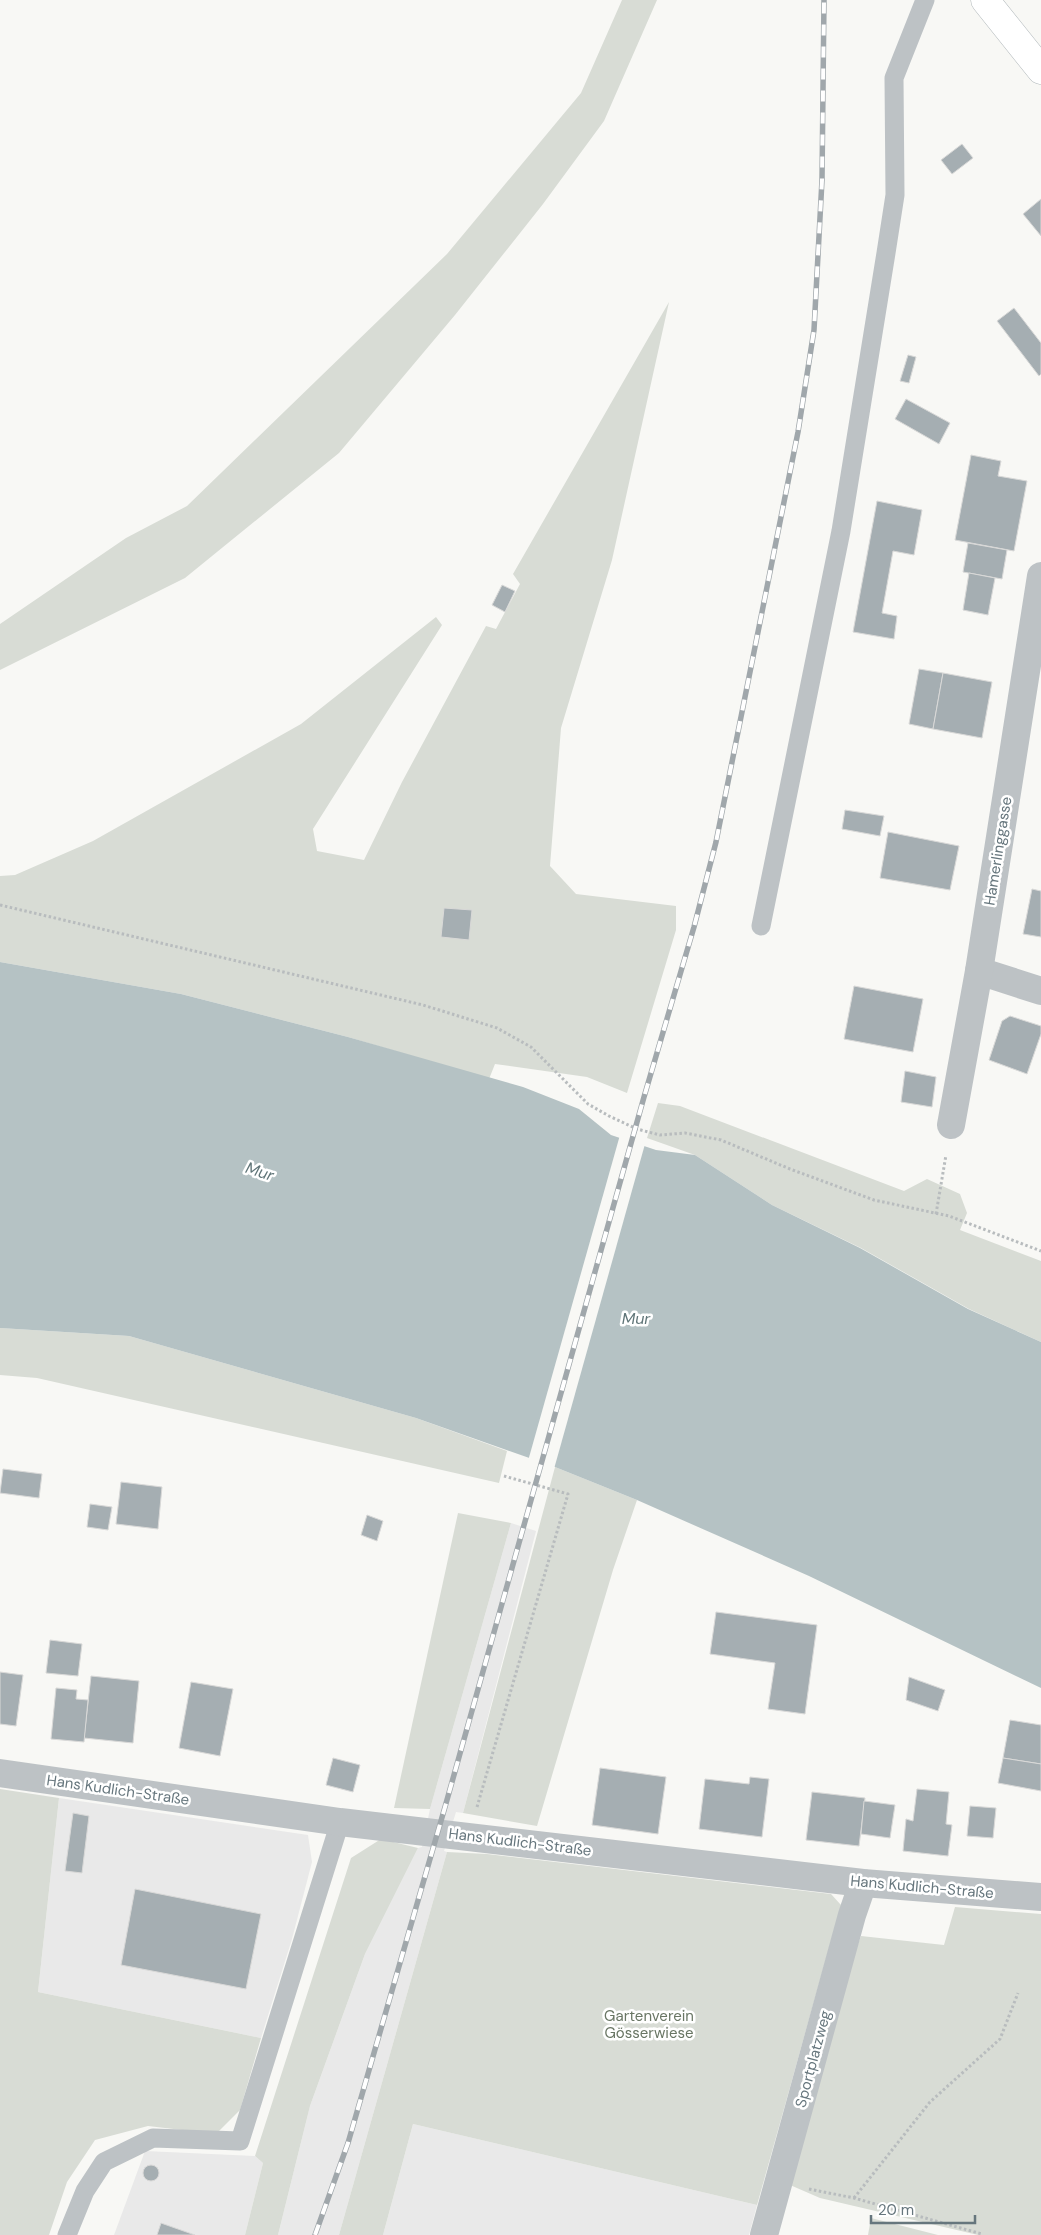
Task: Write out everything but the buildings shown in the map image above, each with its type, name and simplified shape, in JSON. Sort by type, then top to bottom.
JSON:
[{"type":"street","points":[[985,0],[1041,70]]},
{"type":"street","name":"Hamerlinggasse","points":[[951,1125],[979,971],[1041,576]]},
{"type":"street","points":[[979,971],[1041,991]]},
{"type":"street","name":"Hans Kudlich-Straße","points":[[0,1773],[340,1822],[863,1883],[1041,1897]]},
{"type":"street","name":"Sportplatzweg","points":[[764,2235],[863,1883]]},
{"type":"lane","points":[[761,926],[841,531],[886,253],[895,195],[894,78],[924,0]]},
{"type":"lane","points":[[66,2235],[85,2191],[104,2162],[152,2138],[240,2141],[340,1822]]},
{"type":"path","points":[[0,905],[423,1006],[497,1028],[531,1048],[588,1104],[637,1129],[660,1135],[686,1133],[721,1140],[790,1169],[874,1200],[950,1216],[1041,1251]]},
{"type":"path","points":[[936,1214],[951,1125]]},
{"type":"path","points":[[468,1836],[568,1494],[504,1476]]},
{"type":"path","points":[[854,2198],[930,2102],[972,2062],[1000,2039],[1018,1994]]},
{"type":"path","points":[[780,2182],[854,2198],[982,2234]]},
{"type":"shaded area","points":[[511,1523],[536,1531],[463,1813],[456,1812],[444,1851],[447,1852],[339,2235],[278,2235],[310,2106],[365,1954],[418,1848],[422,1847],[430,1809]]},
{"type":"shaded area","points":[[59,1798],[308,1835],[312,1862],[292,1939],[261,2038],[38,1992]]},
{"type":"shaded area","points":[[413,2124],[757,2205],[749,2235],[383,2235]]},
{"type":"shaded area","points":[[145,2151],[255,2156],[263,2163],[245,2235],[114,2235]]},
{"type":"green space","points":[[622,0],[657,0],[604,121],[543,204],[455,315],[339,453],[185,578],[0,670],[0,624],[126,538],[187,506],[447,254],[581,93]]},
{"type":"green space","points":[[669,302],[612,560],[561,728],[550,866],[576,894],[676,906],[676,930],[627,1093],[587,1077],[495,1064],[489,1079],[348,1037],[181,994],[0,962],[0,876],[15,875],[93,841],[301,724],[436,617],[442,625],[313,829],[317,851],[364,860],[402,782],[486,626],[496,629],[520,584],[513,574]]},
{"type":"green space","points":[[658,1103],[680,1106],[904,1191],[927,1179],[960,1194],[967,1213],[960,1230],[1041,1261],[1041,1342],[969,1309],[861,1248],[772,1205],[695,1155],[647,1138]]},
{"type":"green space","points":[[0,1328],[129,1336],[416,1418],[507,1451],[499,1483],[37,1378],[0,1375]]},
{"type":"green space","points":[[555,1467],[637,1500],[613,1570],[537,1826],[463,1813]]},
{"type":"green space","points":[[458,1513],[511,1523],[430,1809],[394,1808]]},
{"type":"green space","points":[[0,1789],[59,1798],[38,1992],[261,2038],[240,2110],[216,2134],[148,2126],[95,2140],[67,2182],[49,2235],[0,2235]]},
{"type":"green space","points":[[381,1839],[418,1848],[365,1954],[310,2106],[278,2235],[245,2235],[263,2163],[255,2156],[351,1858]]},
{"type":"green space","name":"Gartenverein Gösserwiese","points":[[447,1852],[487,1854],[831,1894],[841,1905],[757,2205],[413,2124],[383,2235],[339,2235]]},
{"type":"green space","points":[[955,1907],[1041,1914],[1041,2235],[978,2235],[820,2198],[790,2185],[850,1965],[861,1936],[944,1945]]},
{"type":"green space","points":[[871,2218],[938,2235],[868,2235]]},
{"type":"water","name":"Mur","points":[[0,962],[181,994],[348,1037],[523,1087],[579,1109],[611,1135],[656,1150],[695,1155],[772,1205],[860,1248],[968,1309],[1041,1342],[1041,1688],[809,1576],[637,1500],[555,1467],[416,1418],[129,1336],[0,1328]]},
{"type":"pier","points":[[620,1135],[645,1144],[554,1469],[528,1461]]},
{"type":"railway","points":[[315,2235],[348,2143],[445,1807],[644,1097],[694,927],[716,842],[798,432],[814,330],[822,180],[824,0]]}]
